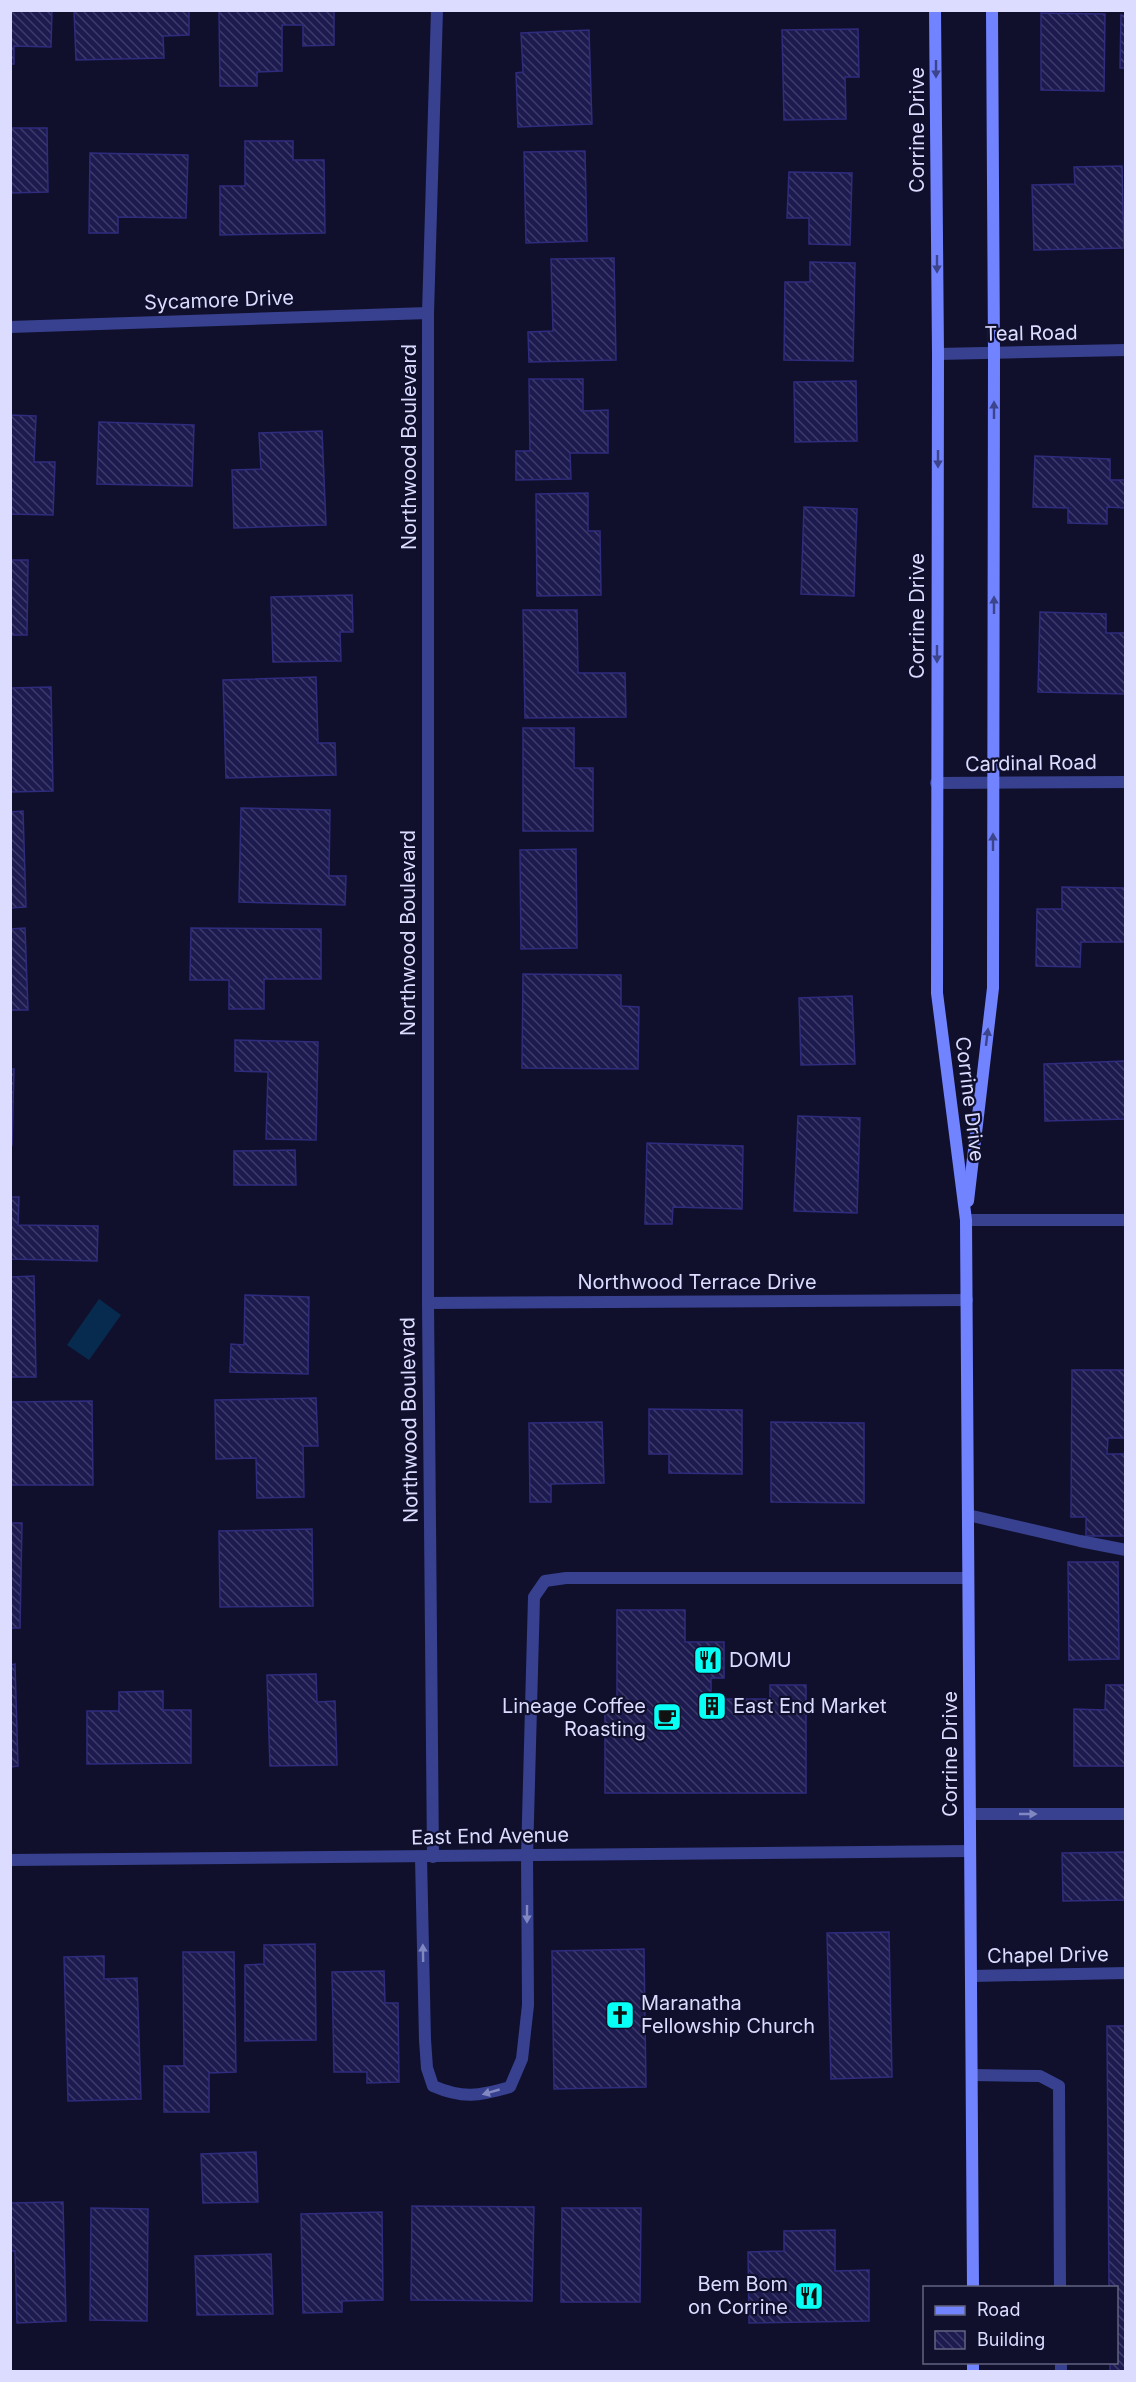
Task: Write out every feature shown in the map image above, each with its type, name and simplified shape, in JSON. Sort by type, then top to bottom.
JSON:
[{"type":"street","name":"Northwood Boulevard","points":[[438,10],[428,313],[427,2068],[433,2086],[451,2094],[479,2096],[510,2087],[522,2059],[528,2005],[527,1856]]},
{"type":"street","name":"Corrine Drive","points":[[935,10],[938,354],[936,783],[938,993],[966,1220],[973,2286]]},
{"type":"street","name":"Corrine Drive","points":[[966,1220],[993,988],[992,10]]},
{"type":"street","name":"Sycamore Drive","points":[[10,327],[428,313]]},
{"type":"street","name":"Teal Road","points":[[938,354],[1125,350]]},
{"type":"street","name":"Cardinal Road","points":[[936,783],[1125,782]]},
{"type":"street","points":[[966,1220],[1125,1220]]},
{"type":"street","name":"Northwood Terrace Drive","points":[[428,1303],[967,1300]]},
{"type":"street","points":[[969,1515],[1125,1550]]},
{"type":"street","points":[[527,1856],[534,1597],[544,1581],[566,1578],[969,1578]]},
{"type":"street","points":[[970,1814],[1125,1814]]},
{"type":"street","name":"East End Avenue","points":[[10,1860],[970,1851]]},
{"type":"street","name":"Chapel Drive","points":[[971,1976],[1125,1973]]},
{"type":"street","points":[[972,2075],[1040,2076],[1059,2086],[1060,2286]]},
{"type":"water","points":[[99,1299],[121,1315],[89,1360],[67,1345]]},
{"type":"building","points":[[10,10],[52,10],[51,47],[14,46],[14,64],[10,64]]},
{"type":"building","points":[[74,10],[189,10],[189,35],[163,36],[164,58],[76,60]]},
{"type":"building","points":[[219,10],[334,10],[334,45],[303,46],[303,25],[282,25],[282,71],[257,72],[257,86],[220,86]]},
{"type":"building","points":[[1041,13],[1105,14],[1104,91],[1041,90]]},
{"type":"building","points":[[1121,15],[1126,16],[1126,68],[1120,68]]},
{"type":"building","points":[[858,29],[859,77],[845,77],[846,119],[784,120],[782,30]]},
{"type":"building","points":[[589,30],[592,124],[518,127],[516,73],[523,72],[521,33]]},
{"type":"building","points":[[10,128],[47,128],[48,192],[10,193]]},
{"type":"building","points":[[245,141],[293,141],[293,160],[324,160],[325,233],[220,235],[220,186],[245,186]]},
{"type":"building","points":[[585,151],[587,241],[526,243],[524,152]]},
{"type":"building","points":[[90,153],[188,155],[186,218],[118,217],[118,233],[89,233]]},
{"type":"building","points":[[1122,166],[1124,248],[1034,250],[1032,185],[1075,184],[1074,167]]},
{"type":"building","points":[[789,172],[852,173],[850,245],[809,244],[809,218],[787,218]]},
{"type":"building","points":[[614,258],[616,360],[529,362],[528,332],[553,331],[551,259]]},
{"type":"building","points":[[810,262],[855,263],[853,361],[784,360],[785,282],[810,282]]},
{"type":"building","points":[[529,379],[583,379],[583,411],[608,410],[608,453],[570,453],[571,479],[516,480],[516,451],[530,451]]},
{"type":"building","points":[[856,381],[857,441],[795,442],[794,382]]},
{"type":"building","points":[[10,415],[36,416],[34,462],[55,462],[53,515],[10,514]]},
{"type":"building","points":[[99,422],[194,425],[192,486],[97,484]]},
{"type":"building","points":[[322,431],[326,525],[234,528],[232,470],[261,469],[259,433]]},
{"type":"building","points":[[1035,456],[1110,459],[1110,480],[1126,480],[1126,508],[1107,507],[1107,524],[1068,523],[1068,508],[1033,507]]},
{"type":"building","points":[[588,493],[588,531],[600,531],[601,595],[537,596],[536,494]]},
{"type":"building","points":[[804,507],[857,509],[854,596],[801,594]]},
{"type":"building","points":[[10,560],[28,560],[27,635],[10,635]]},
{"type":"building","points":[[352,595],[353,632],[340,632],[341,661],[273,662],[271,597]]},
{"type":"building","points":[[523,610],[577,610],[578,673],[625,673],[626,717],[525,718]]},
{"type":"building","points":[[1040,612],[1106,614],[1106,633],[1126,633],[1126,694],[1038,692]]},
{"type":"building","points":[[316,677],[318,743],[335,743],[336,775],[226,778],[223,680]]},
{"type":"building","points":[[51,687],[53,791],[10,792],[10,688]]},
{"type":"building","points":[[523,728],[574,728],[574,768],[593,768],[593,831],[523,831]]},
{"type":"building","points":[[241,808],[330,810],[329,876],[346,876],[345,905],[239,902]]},
{"type":"building","points":[[23,811],[26,907],[10,908],[10,812]]},
{"type":"building","points":[[576,849],[577,948],[521,949],[520,850]]},
{"type":"building","points":[[1062,887],[1126,888],[1125,942],[1081,942],[1080,967],[1036,966],[1037,909],[1062,909]]},
{"type":"building","points":[[25,928],[28,1010],[10,1010],[10,929]]},
{"type":"building","points":[[191,928],[321,929],[321,979],[264,979],[264,1009],[229,1009],[229,980],[190,980]]},
{"type":"building","points":[[523,974],[621,975],[621,1006],[639,1007],[638,1069],[522,1068]]},
{"type":"building","points":[[852,996],[855,1064],[801,1065],[799,998]]},
{"type":"building","points":[[235,1040],[318,1042],[316,1140],[266,1139],[268,1072],[235,1071]]},
{"type":"building","points":[[1125,1061],[1126,1119],[1045,1121],[1044,1064]]},
{"type":"building","points":[[10,1069],[14,1069],[12,1145],[10,1145]]},
{"type":"building","points":[[798,1116],[860,1118],[857,1213],[794,1211]]},
{"type":"building","points":[[647,1143],[743,1146],[742,1209],[673,1207],[672,1224],[645,1224]]},
{"type":"building","points":[[295,1150],[296,1185],[234,1185],[234,1151]]},
{"type":"building","points":[[10,1197],[19,1197],[18,1225],[98,1226],[97,1261],[10,1259]]},
{"type":"building","points":[[34,1276],[36,1377],[10,1377],[10,1277]]},
{"type":"building","points":[[245,1295],[309,1297],[308,1374],[230,1372],[231,1344],[244,1345]]},
{"type":"building","points":[[1072,1370],[1126,1370],[1126,1438],[1108,1438],[1107,1454],[1126,1454],[1126,1536],[1086,1536],[1086,1517],[1071,1517]]},
{"type":"building","points":[[316,1398],[318,1446],[303,1446],[304,1497],[257,1498],[256,1458],[216,1459],[215,1400]]},
{"type":"building","points":[[92,1401],[93,1485],[10,1485],[10,1402]]},
{"type":"building","points":[[649,1409],[742,1410],[742,1474],[669,1473],[669,1454],[649,1454]]},
{"type":"building","points":[[602,1422],[604,1483],[551,1484],[551,1502],[530,1502],[529,1423]]},
{"type":"building","points":[[771,1422],[864,1423],[864,1503],[771,1502]]},
{"type":"building","points":[[10,1523],[22,1523],[20,1628],[10,1628]]},
{"type":"building","points":[[312,1529],[313,1606],[220,1607],[219,1531]]},
{"type":"building","points":[[1068,1562],[1118,1562],[1119,1659],[1069,1660]]},
{"type":"building","name":"East End Market","points":[[617,1610],[685,1610],[685,1642],[724,1642],[724,1678],[711,1678],[711,1699],[770,1699],[770,1685],[806,1685],[806,1793],[605,1793],[605,1713],[617,1713]]},
{"type":"building","points":[[15,1664],[18,1766],[10,1767],[10,1665]]},
{"type":"building","points":[[316,1674],[317,1702],[335,1701],[337,1765],[270,1766],[267,1675]]},
{"type":"building","points":[[1106,1685],[1126,1685],[1126,1766],[1074,1766],[1074,1709],[1105,1710]]},
{"type":"building","points":[[163,1691],[163,1710],[191,1710],[191,1763],[87,1764],[87,1711],[119,1711],[119,1692]]},
{"type":"building","points":[[1126,1852],[1126,1900],[1063,1901],[1062,1853]]},
{"type":"building","points":[[889,1932],[892,2077],[831,2079],[827,1933]]},
{"type":"building","points":[[315,1944],[316,2040],[245,2041],[245,1965],[264,1964],[264,1945]]},
{"type":"building","points":[[644,1949],[646,2087],[554,2089],[552,1951]]},
{"type":"building","points":[[183,1952],[234,1952],[236,2072],[209,2073],[209,2112],[164,2112],[164,2066],[184,2066]]},
{"type":"building","points":[[104,1956],[104,1979],[137,1978],[141,2099],[68,2101],[64,1957]]},
{"type":"building","points":[[384,1971],[385,2003],[398,2003],[399,2082],[367,2083],[367,2072],[334,2072],[332,1972]]},
{"type":"building","points":[[1107,2026],[1126,2026],[1126,2372],[1110,2372],[1110,2364],[1118,2364],[1118,2286],[1109,2286]]},
{"type":"building","points":[[256,2152],[258,2202],[203,2203],[201,2154]]},
{"type":"building","points":[[63,2202],[66,2321],[17,2323],[15,2251],[10,2251],[10,2203]]},
{"type":"building","points":[[412,2206],[534,2207],[532,2301],[411,2300]]},
{"type":"building","points":[[91,2208],[148,2209],[147,2321],[90,2320]]},
{"type":"building","points":[[562,2208],[641,2208],[640,2302],[561,2302]]},
{"type":"building","points":[[382,2212],[383,2300],[342,2301],[342,2312],[303,2313],[301,2214]]},
{"type":"building","name":"Bem Bom on Corrine","points":[[835,2230],[835,2271],[869,2270],[869,2321],[749,2323],[748,2252],[784,2251],[784,2231]]},
{"type":"building","points":[[271,2254],[273,2314],[197,2315],[195,2256]]},
{"type":"place","name":"DOMU","points":[[708,1660]]},
{"type":"place","name":"East End Market","points":[[712,1706]]},
{"type":"place","name":"Lineage Coffee Roasting","points":[[667,1717]]},
{"type":"place","name":"Maranatha Fellowship Church","points":[[620,2015]]},
{"type":"place","name":"Bem Bom on Corrine","points":[[809,2296]]}]
